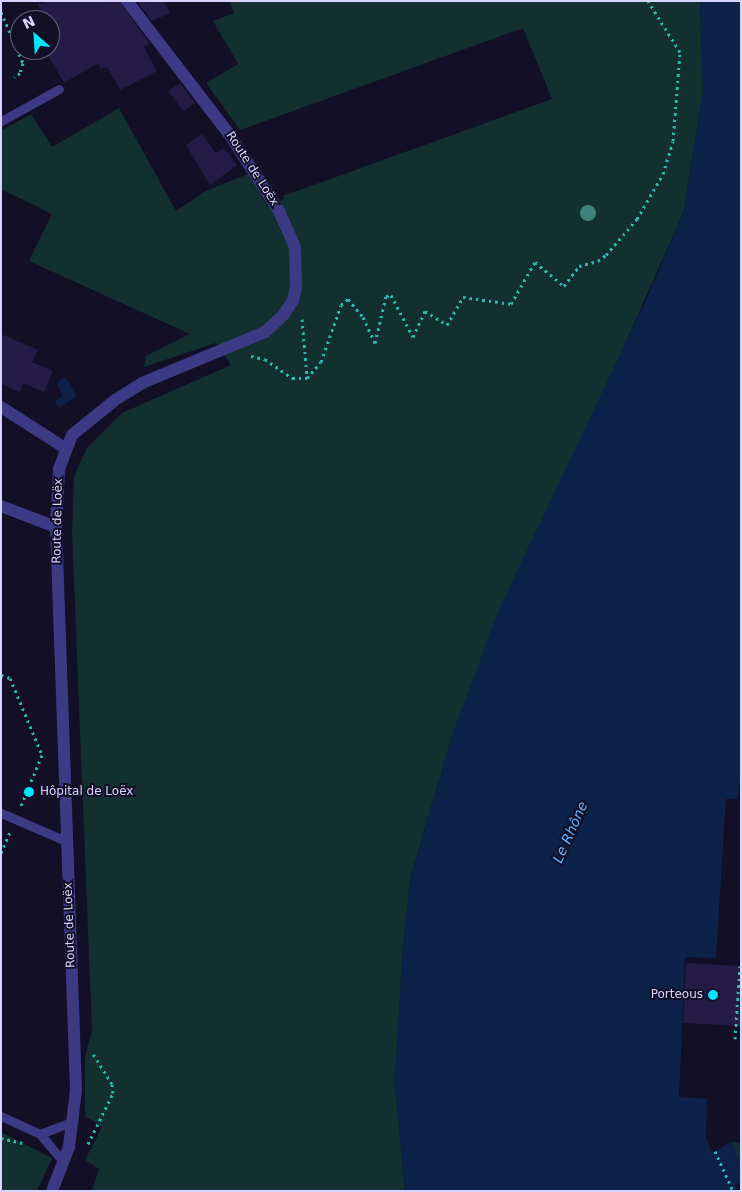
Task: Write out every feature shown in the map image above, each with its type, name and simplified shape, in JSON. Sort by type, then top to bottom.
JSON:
[{"type":"street","name":"Route de Loëx","points":[[52,1191],[74,1121],[68,842],[56,528],[57,480],[65,448],[82,426],[115,400],[187,363],[264,332],[293,300],[298,274],[295,247],[280,211],[219,120],[127,1]]},
{"type":"street","points":[[1,407],[65,448]]},
{"type":"street","points":[[1,506],[56,528]]},
{"type":"lane","points":[[1,121],[59,89]]},
{"type":"lane","points":[[1,813],[68,842]]},
{"type":"lane","points":[[1,1116],[40,1134],[63,1161]]},
{"type":"lane","points":[[40,1134],[74,1121]]},
{"type":"path","points":[[241,357],[265,360],[292,378],[307,378],[322,362],[342,305],[348,299],[363,317],[375,343],[386,296],[391,295],[413,337],[425,311],[447,325],[463,298],[511,304],[535,262],[564,286],[579,266],[598,261],[606,255],[637,219],[663,174],[673,141],[680,52],[648,1]]},
{"type":"path","points":[[1,12],[23,63],[20,73],[14,76]]},
{"type":"path","points":[[293,300],[303,322],[307,378]]},
{"type":"path","points":[[1,675],[10,678],[42,755],[1,853]]},
{"type":"path","points":[[735,1040],[740,966]]},
{"type":"path","points":[[84,1151],[113,1093],[91,1045]]},
{"type":"path","points":[[715,1151],[733,1191]]},
{"type":"green space","points":[[229,1],[700,1],[703,91],[684,211],[454,730],[410,879],[402,961],[395,1082],[405,1191],[92,1191],[99,1169],[85,1160],[102,1127],[85,1116],[85,1057],[92,1030],[72,532],[74,476],[87,448],[122,413],[231,365],[216,343],[144,367],[146,356],[190,334],[29,261],[52,214],[1,189],[1,131],[31,114],[52,147],[119,108],[176,211],[206,191],[248,174],[268,207],[284,199],[283,196],[552,99],[523,28],[240,130],[206,83],[238,64],[213,21],[234,13]]},
{"type":"green space","points":[[1,1132],[52,1158],[37,1191],[1,1191]]},
{"type":"green space","points":[[732,1141],[741,1144],[741,1168]]},
{"type":"water","name":"Le Rhône","points":[[700,1],[741,1],[741,777],[737,799],[726,799],[716,958],[685,957],[679,1097],[707,1099],[706,1137],[712,1153],[732,1141],[741,1168],[741,1182],[735,1185],[737,1191],[405,1191],[395,1082],[402,961],[410,880],[454,730],[499,609],[646,300],[684,211],[703,91]]},
{"type":"water","points":[[66,377],[77,396],[59,408],[55,401],[63,396],[56,383]]},
{"type":"building","points":[[50,1],[119,1],[150,44],[144,47],[157,71],[120,90],[107,67],[101,69],[98,63],[64,83],[51,60],[60,60],[60,10],[41,10],[38,4]]},
{"type":"building","points":[[137,1],[164,1],[170,13],[152,21]]},
{"type":"building","points":[[180,83],[195,103],[183,111],[168,91]]},
{"type":"building","points":[[202,134],[216,153],[224,148],[237,165],[210,185],[186,145]]},
{"type":"building","points":[[1,334],[38,350],[32,362],[53,371],[44,392],[23,383],[20,392],[1,384]]},
{"type":"building","name":"Porteous","points":[[686,963],[741,966],[741,1026],[683,1023]]},
{"type":"place","name":"Hôpital de Loëx","points":[[29,792]]},
{"type":"place","name":"Porteous","points":[[713,995]]}]
